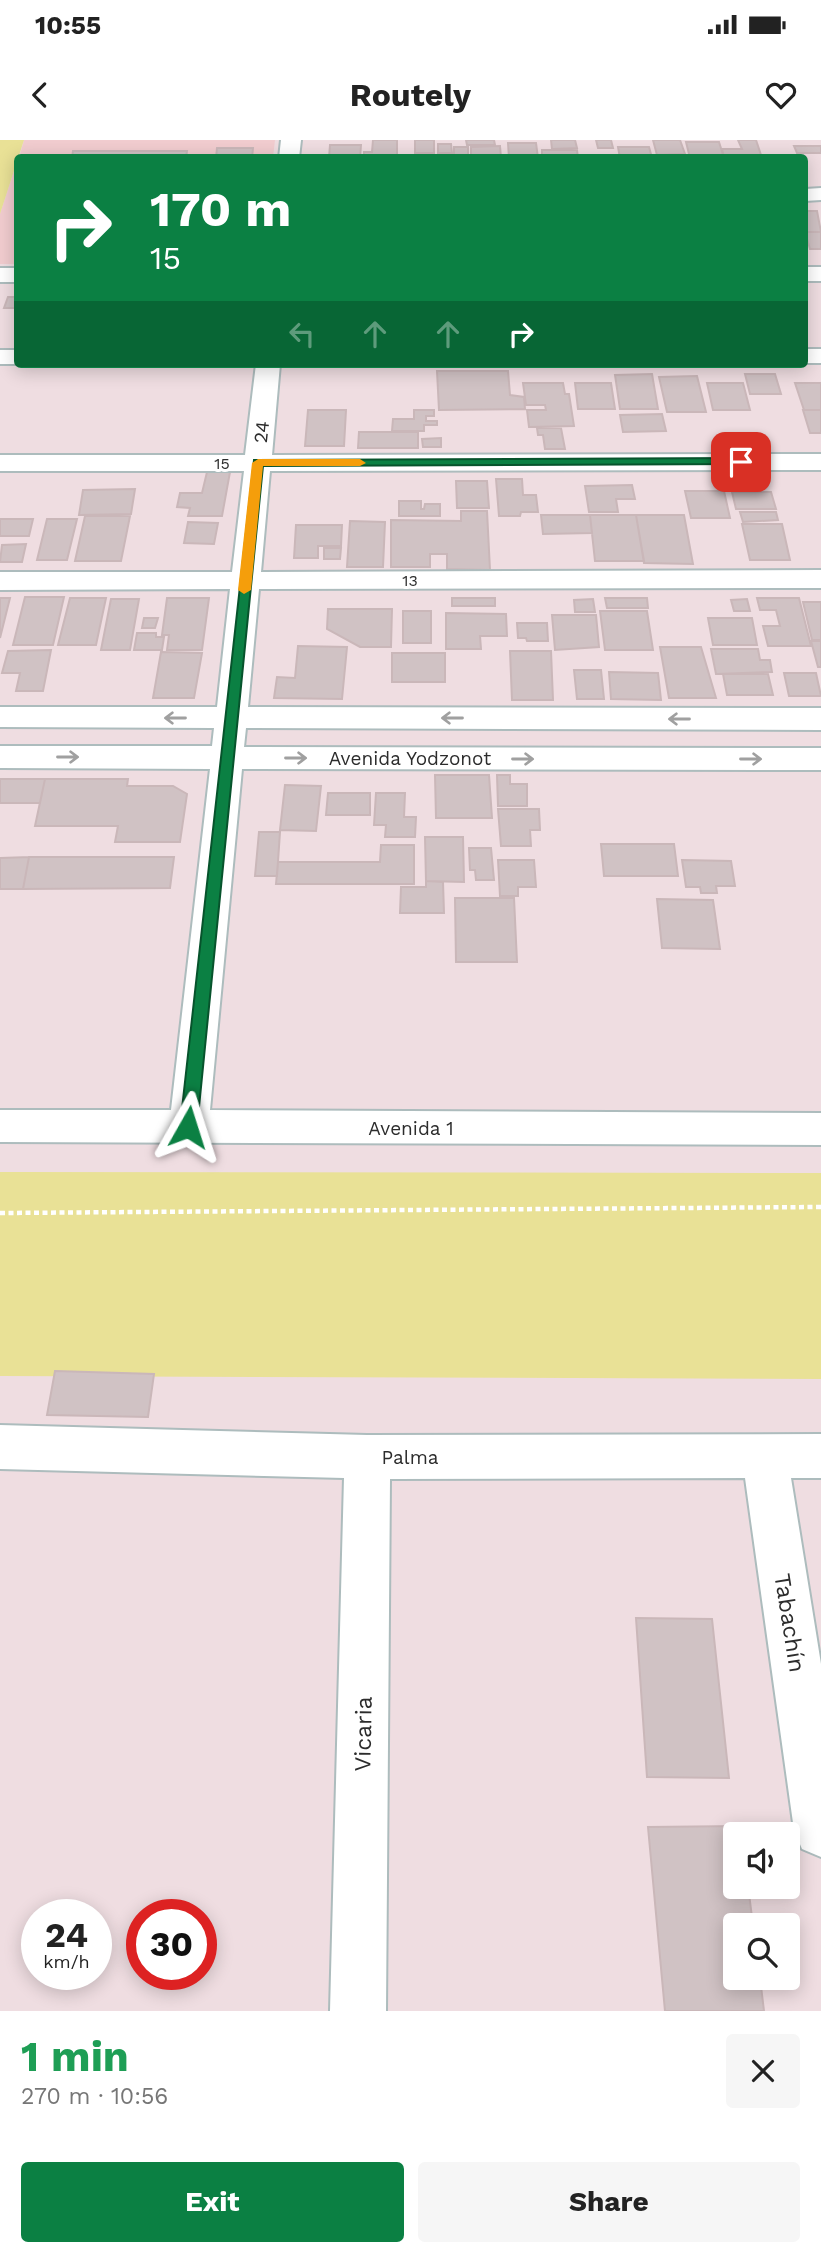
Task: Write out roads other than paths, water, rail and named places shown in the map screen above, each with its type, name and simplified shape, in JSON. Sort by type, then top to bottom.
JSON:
[{"type":"street","name":"24","points":[[188,1127],[268,368]]},
{"type":"street","name":"15","points":[[0,463],[821,461]]},
{"type":"street","name":"13","points":[[0,581],[821,579]]},
{"type":"street","name":"Avenida Yodzonot","points":[[0,717],[821,719]]},
{"type":"street","name":"Avenida Yodzonot","points":[[0,757],[821,760]]},
{"type":"street","name":"Avenida 1","points":[[0,1126],[821,1129]]},
{"type":"street","name":"Palma","points":[[0,1447],[367,1457],[821,1456]]},
{"type":"street","name":"Vicaria","points":[[358,2011],[367,1457]]},
{"type":"street","name":"Tabachín","points":[[765,1457],[821,1830]]}]
